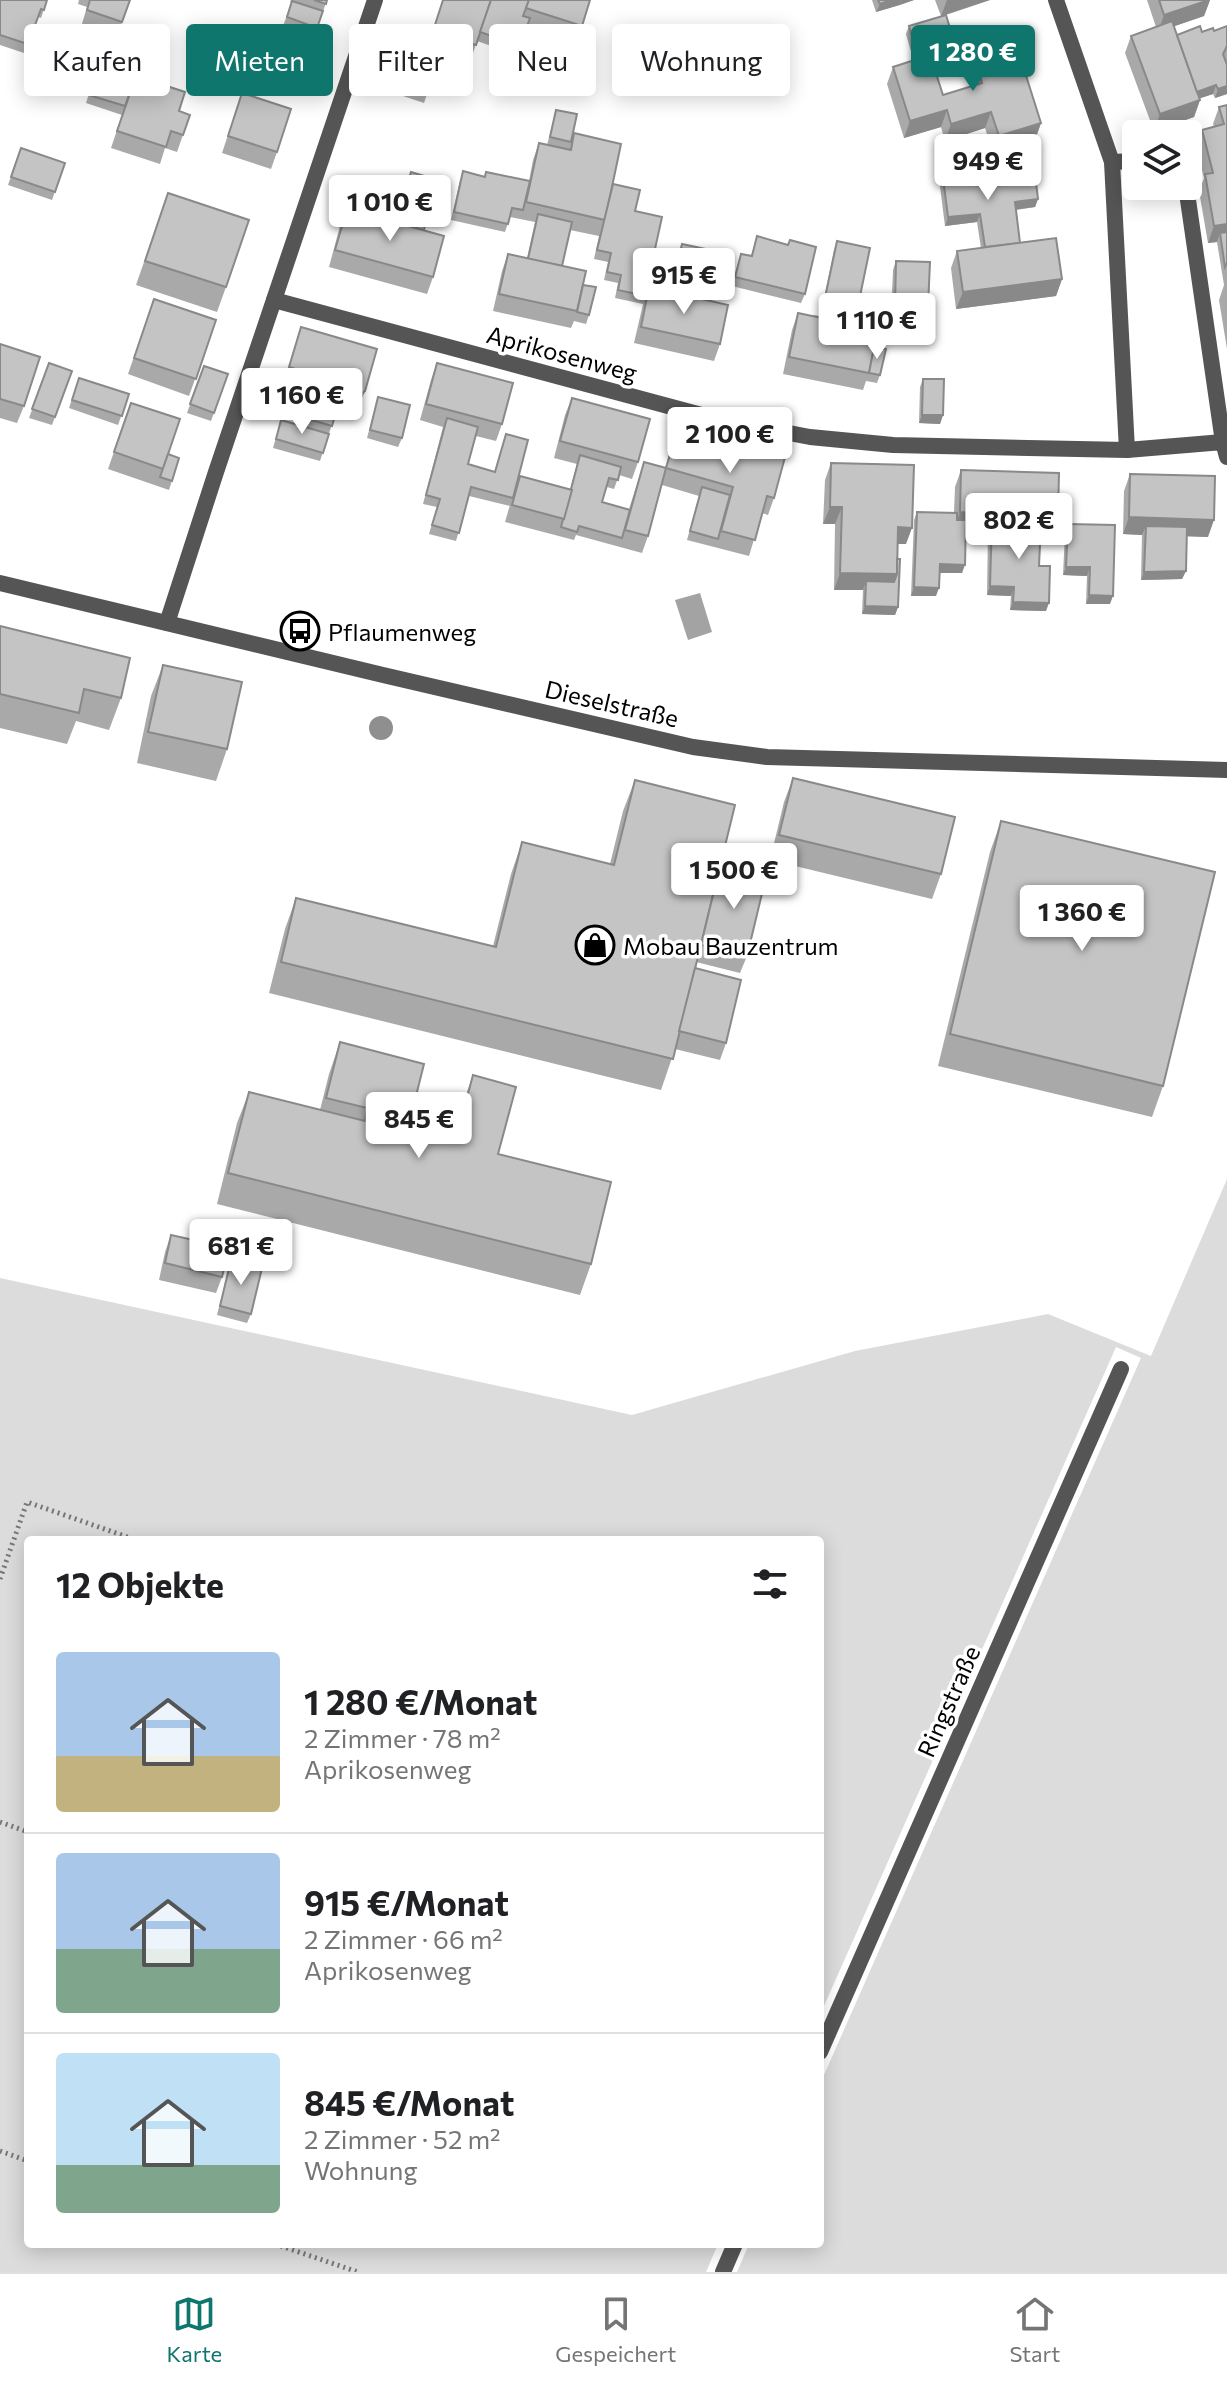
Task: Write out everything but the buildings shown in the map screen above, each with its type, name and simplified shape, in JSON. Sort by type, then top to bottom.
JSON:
[{"type":"street","points":[[167,623],[375,0]]},
{"type":"street","points":[[1056,0],[1112,162],[1127,450]]},
{"type":"street","points":[[1112,162],[1122,162]]},
{"type":"street","points":[[1188,200],[1225,450]]},
{"type":"street","name":"Aprikosenweg","points":[[274,300],[720,420],[810,437],[893,445],[1225,450]]},
{"type":"street","name":"Dieselstraße","points":[[0,583],[679,743],[753,755],[1227,770]]},
{"type":"street","name":"Ringstraße","points":[[824,2043],[1121,1369]]},
{"type":"street","points":[[723,2272],[733,2248]]},
{"type":"path","points":[[0,1579],[2,1564],[27,1502],[125,1536]]},
{"type":"path","points":[[0,1822],[24,1831]]},
{"type":"path","points":[[0,2151],[24,2160]]},
{"type":"path","points":[[287,2248],[358,2272]]},
{"type":"shaded area","points":[[700,593],[712,632],[688,640],[675,600]]},
{"type":"shaded area","points":[[1227,1179],[1227,2272],[737,2272],[747,2248],[824,2248],[824,2075],[1141,1358],[1116,1347],[824,2006],[824,1536],[24,1536],[24,2248],[716,2248],[706,2272],[0,2272],[0,1278],[632,1415],[855,1351],[1048,1314],[1151,1356]]},
{"type":"place","name":"Pflaumenweg","points":[[300,631]]},
{"type":"place","name":"Mobau Bauzentrum","points":[[595,945]]}]
